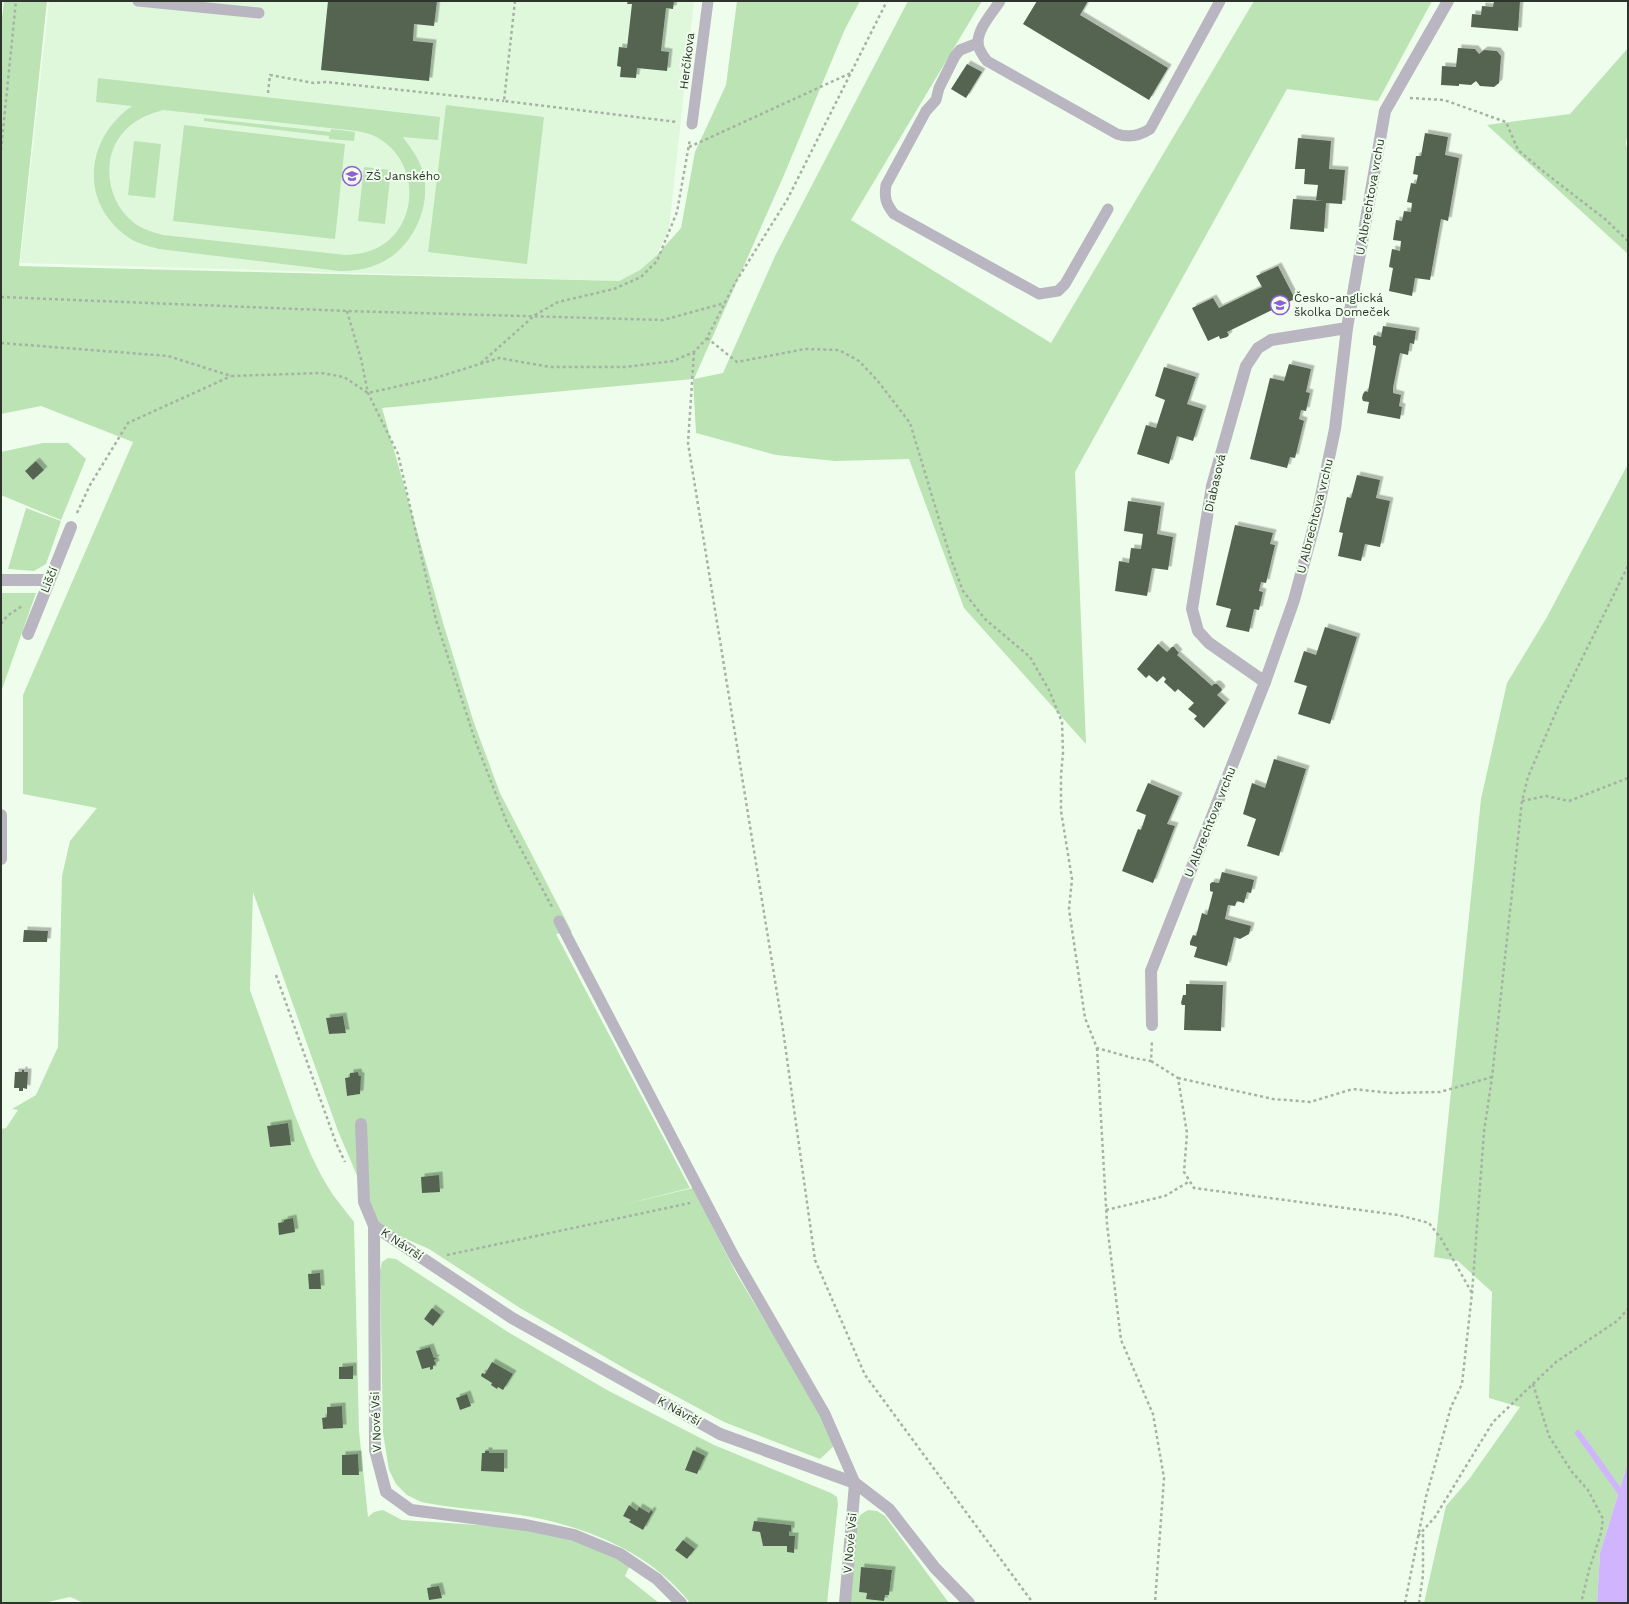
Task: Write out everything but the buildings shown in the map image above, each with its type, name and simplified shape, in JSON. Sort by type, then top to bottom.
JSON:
[{"type":"street","name":"U Albrechtova vrchu","points":[[1152,1025],[1151,970],[1265,682],[1294,600],[1317,515],[1336,429],[1347,328],[1385,111],[1448,1]]},
{"type":"street","name":"Diabasová","points":[[1265,682],[1209,644],[1198,631],[1192,609],[1212,486],[1246,366],[1258,348],[1271,340],[1347,328]]},
{"type":"street","name":"Liščí","points":[[28,634],[71,527]]},
{"type":"street","points":[[1,580],[49,580]]},
{"type":"street","points":[[1,815],[1,859]]},
{"type":"street","name":"V Nové Vsi","points":[[361,1124],[364,1202],[374,1226],[375,1450],[386,1492],[411,1510],[526,1525],[574,1535],[620,1554],[657,1579],[681,1603]]},
{"type":"street","name":"K Návrší","points":[[374,1226],[512,1318],[720,1434],[856,1483],[889,1509],[935,1568],[969,1603]]},
{"type":"street","name":"V Nové Vsi","points":[[845,1603],[856,1483]]},
{"type":"lane","points":[[138,1],[259,13]]},
{"type":"lane","name":"Herčíkova","points":[[692,124],[708,1]]},
{"type":"lane","points":[[1000,1],[981,31],[978,43],[982,54],[987,61],[1117,134],[1126,137],[1143,133],[1150,129],[1220,1]]},
{"type":"lane","points":[[978,43],[960,50],[955,56],[939,88],[936,100],[926,111],[886,185],[885,195],[887,205],[894,214],[1039,294],[1058,291],[1065,284],[1108,209]]},
{"type":"lane","points":[[559,921],[735,1258],[825,1414],[856,1483]]},
{"type":"path","points":[[1,150],[16,1]]},
{"type":"path","points":[[504,101],[515,1]]},
{"type":"path","points":[[1,344],[168,356],[231,376],[321,373],[344,378],[368,392],[435,378],[498,358],[550,367],[625,367],[673,361],[694,352],[707,338],[735,283],[787,200],[887,1]]},
{"type":"path","points":[[688,147],[851,73]]},
{"type":"path","points":[[268,93],[270,75],[314,83],[326,82],[504,101],[692,124],[677,212],[657,261],[641,278],[614,289],[558,302],[535,316],[479,364]]},
{"type":"path","points":[[1394,97],[1444,100],[1506,122],[1518,150],[1605,219],[1628,242]]},
{"type":"path","points":[[1,297],[347,311],[663,320],[725,303]]},
{"type":"path","points":[[347,311],[361,359],[368,392],[398,454],[436,620],[475,740],[507,823],[559,921]]},
{"type":"path","points":[[707,338],[736,362],[805,349],[839,350],[859,361],[877,380],[910,423],[951,559],[963,592],[985,619],[1030,657],[1049,690],[1062,722],[1063,753],[1061,775],[1061,811],[1072,879],[1069,909],[1085,1018],[1097,1048],[1106,1210],[1121,1340],[1153,1414],[1164,1478],[1155,1603]]},
{"type":"path","points":[[694,352],[688,443],[782,1023],[816,1260],[866,1375],[1032,1603]]},
{"type":"path","points":[[71,527],[90,485],[128,423],[231,376]]},
{"type":"path","points":[[1405,1603],[1426,1497],[1451,1407],[1462,1384],[1472,1294],[1484,1132],[1492,1077],[1522,801],[1528,777],[1559,705],[1628,566]]},
{"type":"path","points":[[1522,801],[1546,796],[1569,801],[1628,778]]},
{"type":"path","points":[[276,975],[336,1143],[345,1163]]},
{"type":"path","points":[[1151,1060],[1152,1025]]},
{"type":"path","points":[[1097,1048],[1133,1058],[1151,1060],[1178,1078],[1273,1099],[1310,1102],[1353,1089],[1391,1093],[1440,1092],[1492,1077]]},
{"type":"path","points":[[1178,1078],[1187,1133],[1184,1172],[1194,1188],[1398,1215],[1429,1223],[1442,1240],[1472,1294]]},
{"type":"path","points":[[1106,1210],[1165,1196],[1190,1181]]},
{"type":"path","points":[[425,1260],[704,1200]]},
{"type":"path","points":[[1418,1537],[1435,1517],[1492,1422],[1556,1362],[1617,1321],[1628,1309]]},
{"type":"path","points":[[1533,1384],[1549,1436],[1572,1472],[1588,1490],[1603,1519],[1601,1533],[1589,1570],[1581,1603]]},
{"type":"path","points":[[1420,1603],[1423,1575],[1423,1531]]},
{"type":"shaded area","name":"ZŠ Janského","points":[[49,1],[694,1],[669,229],[656,256],[640,270],[619,281],[20,263]]},
{"type":"shaded area","points":[[1628,1462],[1628,1603],[1597,1603],[1600,1553]]},
{"type":"green space","points":[[4,1],[47,1],[19,266],[619,281],[640,270],[656,256],[681,228],[695,152],[726,85],[737,1],[860,1],[845,29],[784,175],[694,379],[723,373],[775,256],[908,1],[982,1],[851,220],[1051,343],[1254,1],[1432,1],[1378,101],[1287,89],[1075,472],[1086,744],[964,608],[909,459],[835,461],[776,455],[696,433],[693,379],[382,408],[444,626],[473,720],[500,793],[572,932],[556,934],[690,1188],[618,1206],[693,1188],[736,1273],[838,1442],[820,1459],[724,1422],[631,1372],[520,1308],[429,1249],[379,1227],[338,1131],[253,892],[250,990],[294,1113],[311,1155],[333,1195],[354,1222],[359,1431],[368,1517],[374,1512],[383,1510],[402,1520],[525,1528],[586,1544],[630,1565],[625,1576],[659,1603],[84,1603],[70,1597],[44,1603],[1,1603],[1,1129],[6,1128],[18,1110],[12,1109],[36,1095],[58,1047],[62,876],[70,841],[97,808],[23,794],[23,695],[133,442],[41,406],[1,414],[1,27]],"holes":[[[343,1016],[346,1032],[329,1034],[326,1018]],[[358,1072],[359,1076],[361,1076],[359,1094],[347,1096],[345,1078],[350,1077],[350,1073]],[[288,1123],[291,1145],[270,1147],[267,1126]],[[320,1273],[321,1288],[309,1289],[308,1274]],[[353,1366],[353,1379],[339,1379],[339,1367]],[[342,1406],[343,1428],[323,1429],[322,1418],[327,1417],[327,1407]],[[358,1454],[359,1475],[342,1475],[342,1455]]]},
{"type":"green space","points":[[1628,48],[1628,134],[1626,142],[1628,155],[1628,254],[1487,125],[1570,114]]},
{"type":"green space","points":[[98,78],[440,117],[438,140],[403,137],[414,152],[422,169],[425,183],[425,198],[422,213],[408,240],[387,260],[373,266],[352,270],[340,271],[159,249],[142,244],[129,238],[110,221],[100,205],[95,187],[94,169],[97,152],[105,135],[117,119],[132,106],[96,102]],"holes":[[[163,110],[357,131],[370,134],[386,143],[397,155],[405,168],[409,183],[409,198],[406,213],[399,228],[384,244],[363,253],[346,255],[163,235],[143,228],[133,222],[115,199],[111,185],[109,171],[111,157],[116,144],[124,132],[138,120]]]},
{"type":"green space","points":[[446,105],[544,117],[527,264],[428,252]]},
{"type":"green space","points":[[204,118],[330,132],[331,129],[355,132],[354,141],[329,139],[329,136],[204,121]]},
{"type":"green space","points":[[184,125],[345,144],[335,239],[173,221]]},
{"type":"green space","points":[[134,141],[161,144],[155,198],[128,195]]},
{"type":"green space","points":[[364,167],[391,170],[385,224],[358,221]]},
{"type":"green space","points":[[43,443],[68,443],[86,459],[61,520],[1,495],[1,452]],"holes":[[[36,461],[44,470],[33,480],[25,471]]]},
{"type":"green space","points":[[1628,464],[1628,1462],[1600,1553],[1597,1603],[1424,1603],[1446,1506],[1470,1478],[1520,1407],[1489,1398],[1492,1292],[1458,1261],[1434,1257],[1481,799],[1507,683],[1547,617]]},
{"type":"green space","points":[[26,508],[61,521],[46,564],[34,571],[8,569]]},
{"type":"green space","points":[[1,593],[36,593],[1,692]]},
{"type":"green space","points":[[388,1258],[396,1259],[508,1332],[607,1390],[714,1445],[831,1493],[837,1497],[838,1504],[827,1603],[690,1603],[674,1585],[657,1570],[637,1556],[595,1535],[572,1527],[526,1516],[421,1502],[407,1495],[396,1484],[389,1470],[383,1433],[380,1271],[382,1262]],"holes":[[[432,1308],[441,1315],[433,1326],[424,1319]],[[430,1347],[434,1358],[436,1359],[434,1360],[436,1364],[433,1366],[433,1369],[431,1370],[416,1351]],[[485,1451],[489,1451],[489,1453],[504,1453],[504,1471],[482,1471],[482,1453],[485,1453]],[[693,1451],[704,1456],[696,1474],[685,1469]],[[629,1505],[637,1511],[639,1507],[649,1513],[651,1510],[653,1512],[643,1530],[630,1522],[631,1520],[623,1516]],[[754,1521],[791,1525],[789,1536],[795,1536],[794,1553],[787,1552],[787,1546],[763,1546],[760,1532],[752,1531]],[[683,1540],[695,1549],[687,1559],[675,1550]]]},
{"type":"green space","points":[[868,1510],[877,1511],[885,1516],[949,1603],[848,1603],[857,1523],[860,1515]],"holes":[[[861,1567],[892,1570],[889,1595],[866,1599],[867,1593],[859,1592]]]},
{"type":"waterway","points":[[1578,1433],[1628,1501]]},
{"type":"place","name":"ZŠ Janského","points":[[352,176]]},
{"type":"place","name":"Česko-anglická školka Domeček","points":[[1280,305]]}]
